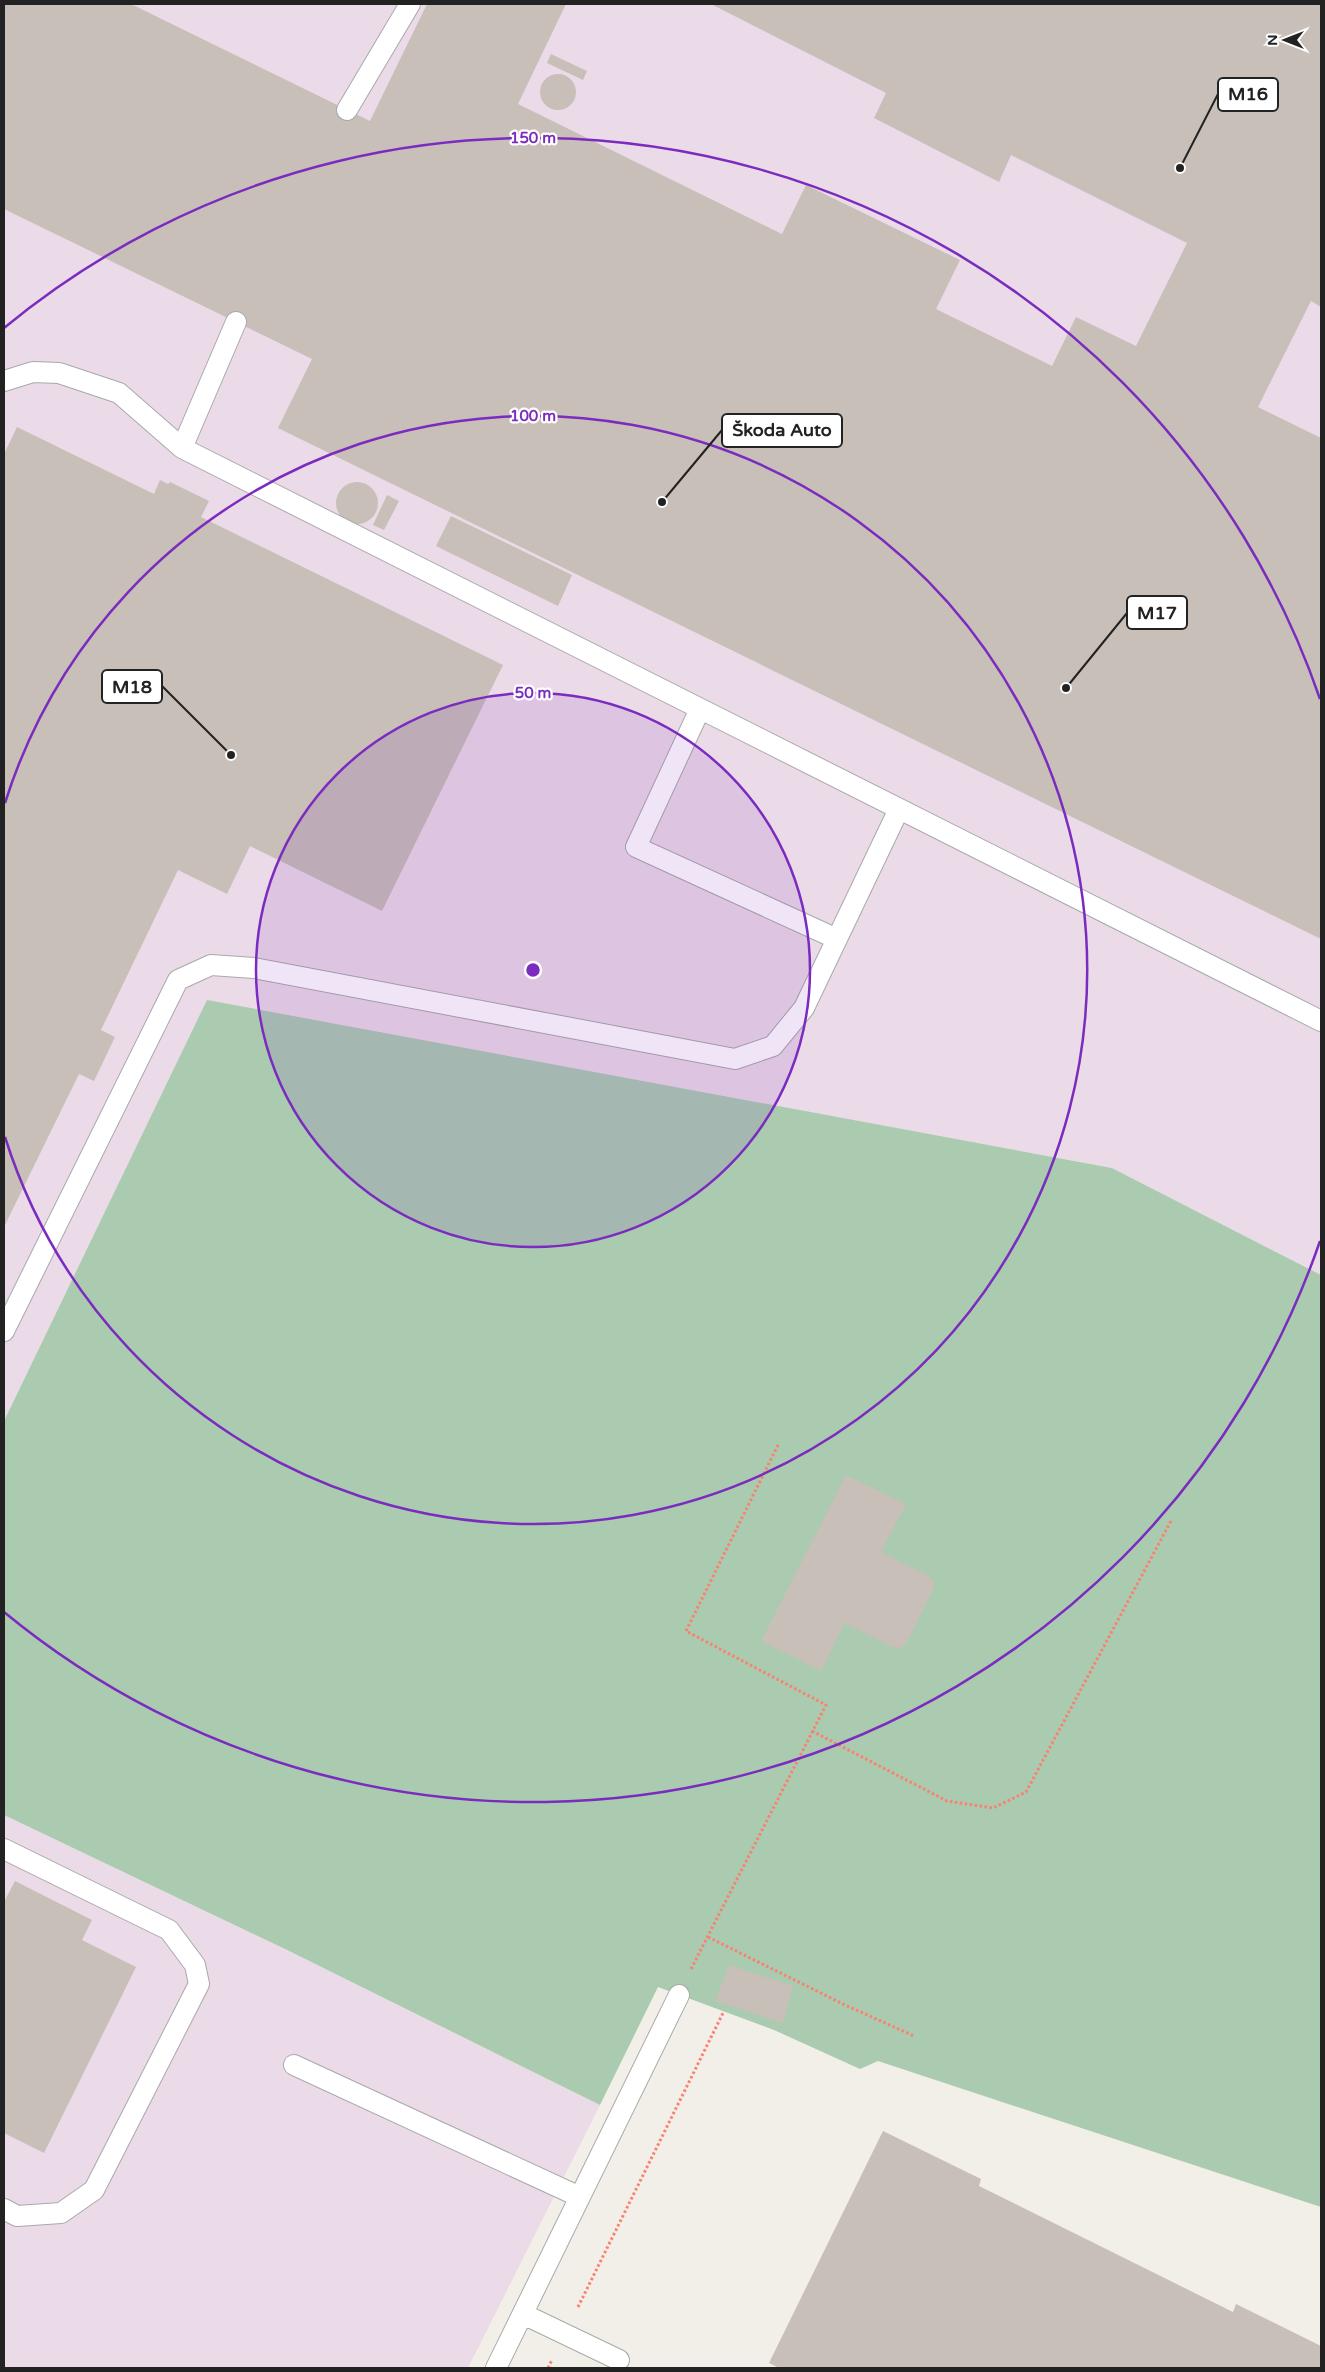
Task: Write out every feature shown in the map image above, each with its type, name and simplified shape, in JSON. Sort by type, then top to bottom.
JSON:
[{"type":"lane","points":[[347,110],[410,4]]},
{"type":"lane","points":[[182,448],[236,322]]},
{"type":"lane","points":[[4,381],[33,372],[59,373],[119,393],[182,448],[1321,1021]]},
{"type":"lane","points":[[700,708],[636,847],[837,939]]},
{"type":"lane","points":[[4,1331],[178,980],[211,965],[254,968],[735,1059],[773,1046],[804,1008],[899,809]]},
{"type":"lane","points":[[4,1849],[169,1930],[195,1965],[199,1984],[94,2190],[60,2212],[17,2216],[4,2209]]},
{"type":"lane","points":[[496,2368],[678,1995]]},
{"type":"lane","points":[[294,2065],[580,2197]]},
{"type":"lane","points":[[522,2314],[619,2360]]},
{"type":"path","points":[[678,1995],[826,1705],[686,1631],[779,1443]]},
{"type":"path","points":[[812,1731],[948,1801],[993,1808],[1026,1792],[1172,1519]]},
{"type":"path","points":[[708,1937],[843,2004],[914,2036]]},
{"type":"path","points":[[548,2368],[724,2011]]},
{"type":"shaded area","points":[[4,4],[1321,4],[1321,1275],[1112,1168],[207,1001],[4,1421]]},
{"type":"shaded area","points":[[4,1815],[283,1948],[600,2105],[468,2368],[4,2368]]},
{"type":"green space","points":[[207,1000],[1112,1168],[1321,1275],[1321,2207],[878,2061],[860,2069],[774,2030],[658,1987],[600,2105],[283,1948],[4,1815],[4,1421]]},
{"type":"building","points":[[4,4],[131,4],[370,121],[427,4],[566,4],[518,104],[782,234],[806,185],[960,260],[936,309],[1052,366],[1076,317],[1136,346],[1187,243],[1011,155],[999,182],[874,118],[886,93],[711,4],[1321,4],[1321,307],[1311,301],[1258,407],[1321,438],[1321,939],[278,428],[312,359],[4,209]]},
{"type":"building","points":[[551,54],[587,71],[583,80],[547,63]]},
{"type":"building","points":[[558,74],[565,75],[571,79],[575,85],[575,99],[571,105],[565,109],[558,110],[551,109],[545,105],[541,99],[540,92],[541,85],[545,79],[551,75]]},
{"type":"building","points":[[17,427],[154,494],[160,480],[168,484],[170,482],[209,501],[201,517],[503,665],[382,911],[250,846],[227,894],[178,870],[101,1030],[115,1037],[94,1081],[79,1074],[4,1227],[4,454]]},
{"type":"building","points":[[357,482],[372,488],[378,503],[372,518],[357,524],[342,518],[336,503],[342,488]]},
{"type":"building","points":[[387,495],[399,501],[384,530],[373,525]]},
{"type":"building","points":[[451,516],[572,575],[558,606],[436,546]]},
{"type":"building","points":[[846,1475],[906,1504],[881,1552],[929,1576],[934,1582],[933,1590],[907,1642],[901,1648],[892,1647],[845,1623],[821,1671],[761,1641]]},
{"type":"building","points":[[15,1881],[92,1920],[82,1940],[136,1967],[44,2153],[4,2133],[4,1902]]},
{"type":"building","points":[[729,1965],[793,1986],[783,2023],[715,2001]]},
{"type":"building","points":[[883,2131],[981,2179],[979,2186],[1233,2312],[1236,2304],[1321,2346],[1321,2368],[779,2368],[769,2363]]},
{"type":"place","name":"M16","points":[[1180,168]]},
{"type":"place","name":"Škoda Auto","points":[[662,502]]},
{"type":"place","name":"M17","points":[[1066,688]]},
{"type":"place","name":"M18","points":[[231,755]]}]
